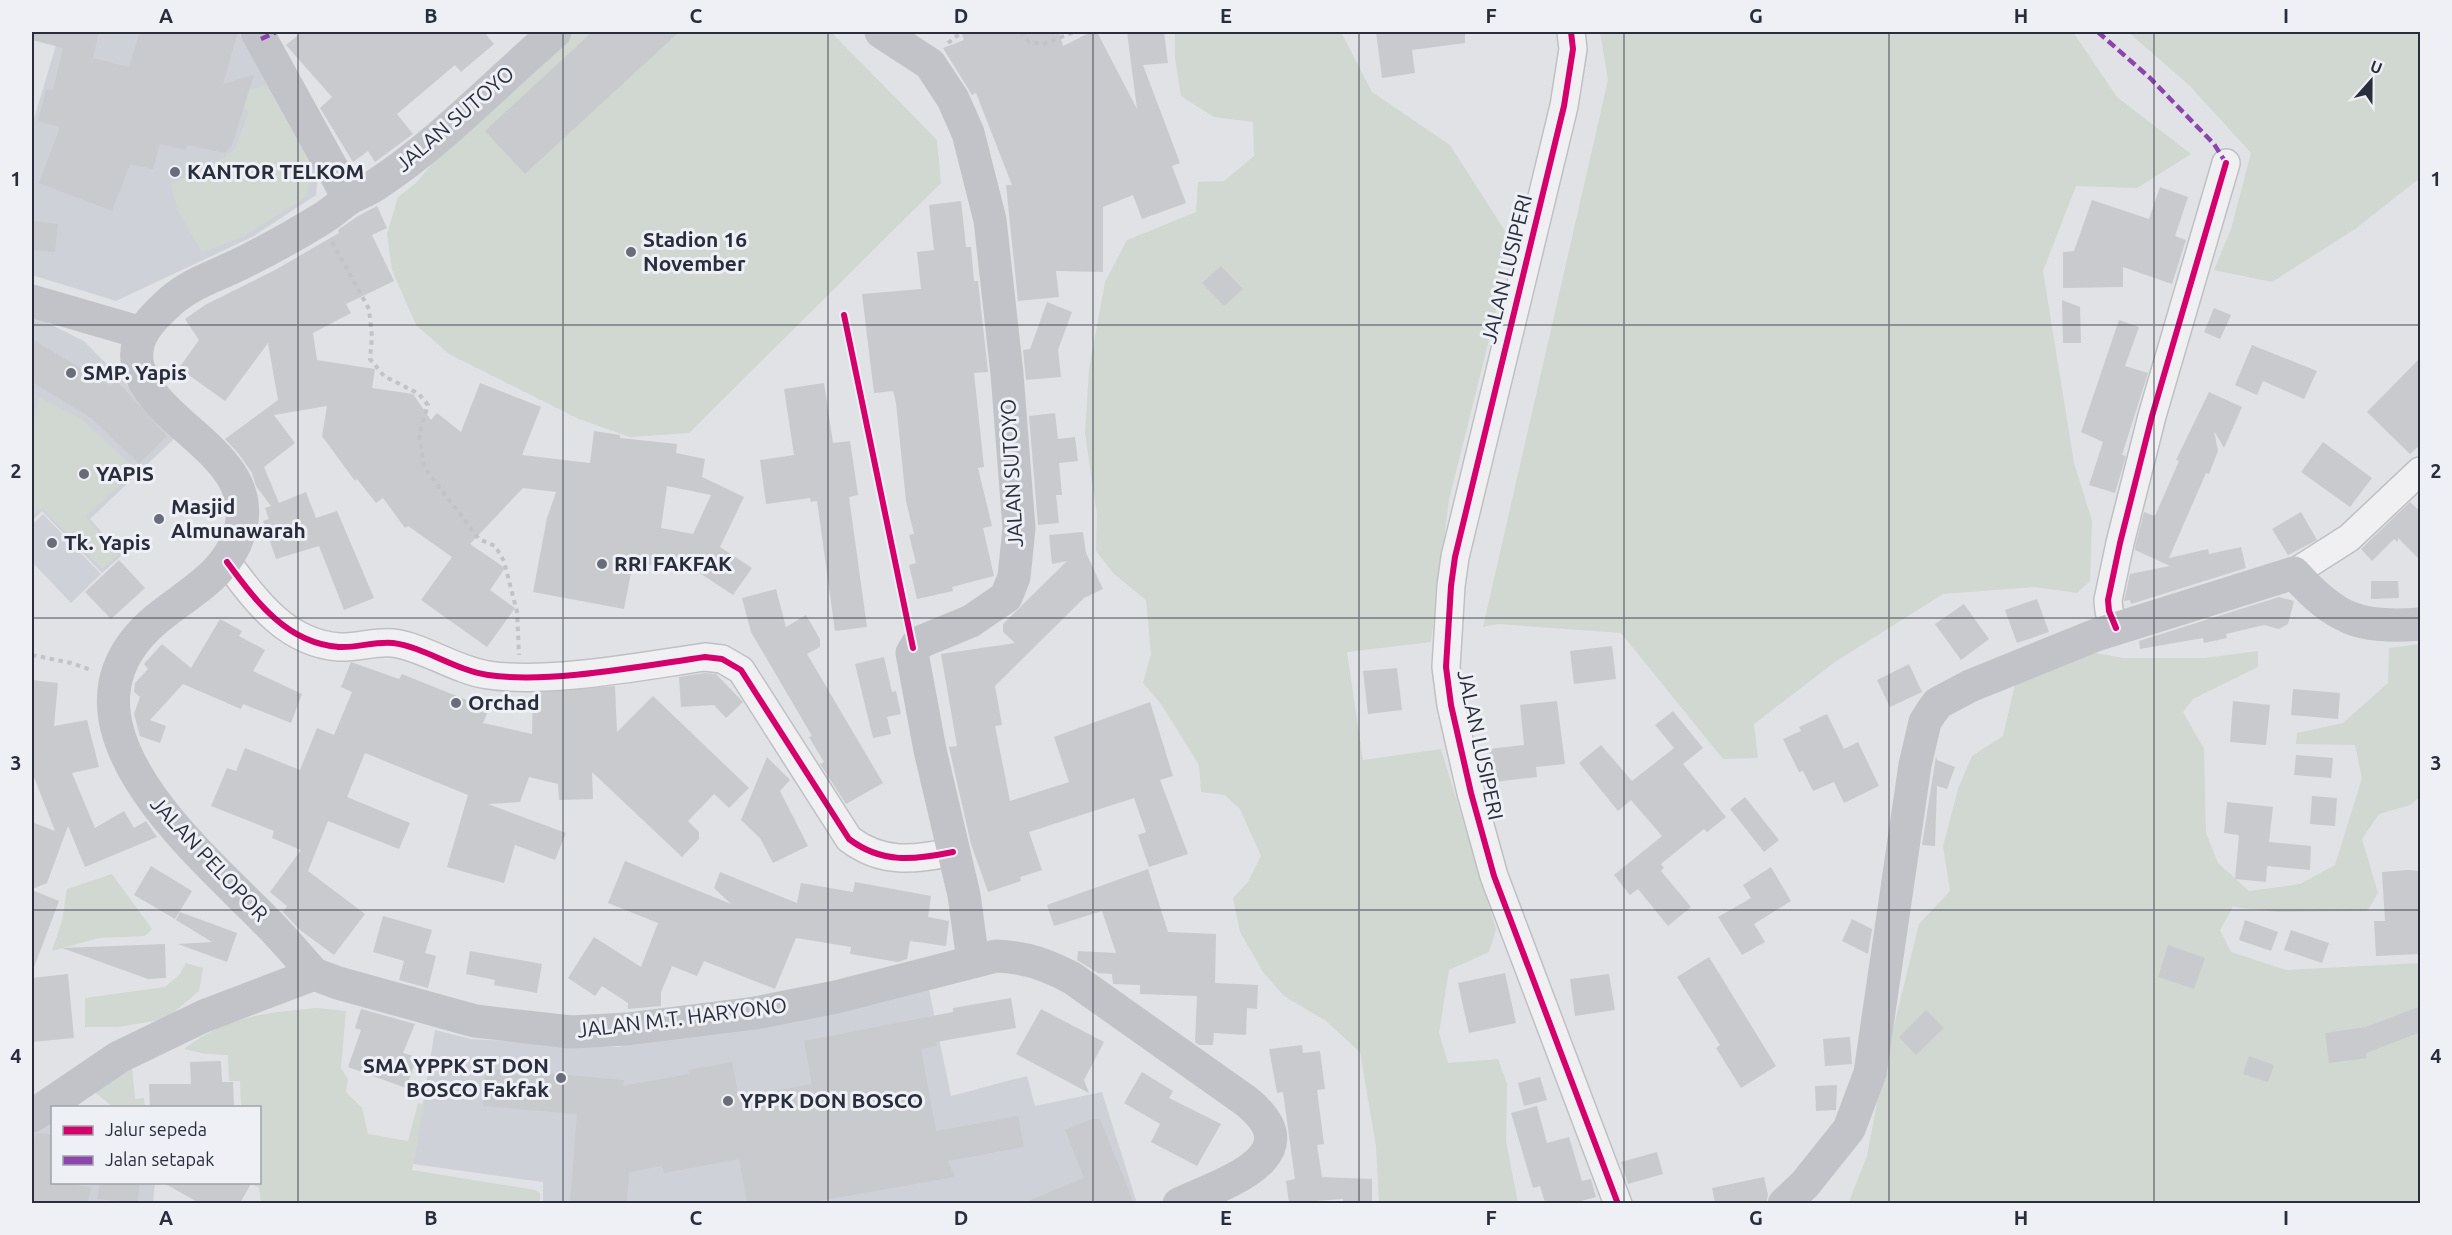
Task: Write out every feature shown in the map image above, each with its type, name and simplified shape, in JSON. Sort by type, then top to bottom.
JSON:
[{"type":"main road","points":[[257,32],[337,208]]},
{"type":"main road","name":"JALAN SUTOYO","points":[[142,333],[149,322],[176,297],[337,208],[408,162],[555,32]]},
{"type":"main road","name":"JALAN SUTOYO","points":[[881,32],[930,64],[952,99],[968,133],[990,220],[1007,374],[1018,528],[1012,584],[1006,597],[990,610],[971,621],[926,638],[915,645],[912,653],[966,905],[973,961]]},
{"type":"main road","points":[[32,301],[142,333]]},
{"type":"main road","name":"JALAN PELOPOR","points":[[142,333],[138,341],[138,365],[154,394],[224,464],[238,489],[242,502],[242,520],[227,562],[186,597],[156,618],[133,644],[116,682],[115,722],[123,748],[142,785],[179,833],[314,974]]},
{"type":"main road","points":[[1784,1203],[1805,1184],[1849,1129],[1870,1072],[1915,765],[1926,722],[1938,703],[1970,686],[2116,628],[2294,573],[2321,603],[2347,617],[2360,622],[2381,625],[2421,624]]},
{"type":"main road","name":"JALAN M.T. HARYONO","points":[[314,974],[338,983],[475,1021],[571,1032],[627,1029],[755,1013],[836,998],[996,956],[1017,957],[1042,963],[1072,978],[1263,1114],[1268,1123],[1271,1139],[1267,1155],[1262,1162],[1224,1184],[1179,1203]]},
{"type":"main road","points":[[32,1116],[119,1057],[204,1016],[314,974]]},
{"type":"street","name":"JALAN LUSIPERI","points":[[1571,32],[1573,49],[1564,106],[1455,557],[1446,667],[1451,705],[1471,793],[1494,876],[1618,1203]]},
{"type":"street","points":[[2116,628],[2109,611],[2109,600],[2120,543],[2152,416],[2226,163]]},
{"type":"street","points":[[2294,573],[2349,538],[2421,471]]},
{"type":"street","points":[[227,562],[253,597],[286,630],[298,636],[338,647],[394,643],[476,673],[520,676],[586,672],[705,657],[722,659],[741,670],[849,839],[862,850],[890,859],[927,858],[953,852]]},
{"type":"path","points":[[1021,32],[1029,42],[1044,44],[1074,32]]},
{"type":"path","points":[[337,208],[330,238],[369,309],[372,337],[370,359],[384,376],[419,394],[428,405],[419,434],[424,467],[479,539],[495,546],[504,561],[517,612],[520,676]]},
{"type":"path","points":[[32,655],[71,663],[116,682]]},
{"type":"shaded area","name":"KANTOR TELKOM","points":[[60,32],[239,32],[319,165],[316,195],[252,237],[116,301],[32,275],[32,125]]},
{"type":"shaded area","name":"Stadion 16 November","points":[[572,32],[831,32],[937,140],[941,183],[689,433],[630,437],[579,419],[449,354],[416,325],[392,270],[387,234],[398,197],[416,183],[444,149]]},
{"type":"shaded area","points":[[1175,32],[1341,32],[1372,92],[1450,145],[1505,231],[1496,312],[1449,500],[1431,642],[1347,652],[1363,760],[1441,749],[1496,929],[1489,952],[1449,970],[1439,1033],[1448,1063],[1498,1059],[1507,1084],[1506,1141],[1518,1203],[1379,1203],[1376,1146],[1360,1052],[1326,1021],[1284,996],[1263,972],[1240,932],[1233,898],[1248,882],[1261,856],[1240,809],[1225,795],[1201,792],[1199,765],[1161,704],[1143,683],[1151,654],[1146,600],[1114,574],[1096,551],[1097,515],[1085,433],[1089,369],[1105,282],[1127,240],[1196,212],[1198,182],[1224,181],[1254,156],[1253,122],[1214,117],[1181,96],[1175,58]]},
{"type":"shaded area","points":[[1600,32],[2073,32],[2117,97],[2191,154],[2137,188],[2076,186],[2043,271],[2074,463],[2092,521],[2090,581],[2077,593],[2035,587],[1943,594],[1835,662],[1754,724],[1758,758],[1723,759],[1621,633],[1498,624],[1483,627],[1608,80]]},
{"type":"shaded area","points":[[2128,32],[2420,32],[2420,178],[2355,229],[2272,282],[2214,270],[2231,229],[2251,153],[2189,85]]},
{"type":"shaded area","points":[[267,86],[314,164],[306,197],[244,236],[202,253],[178,210],[170,184],[217,162],[235,150],[249,111],[234,102],[243,90]]},
{"type":"shaded area","name":"YAPIS","points":[[32,315],[84,341],[177,436],[90,519],[122,555],[102,573],[42,511],[32,521]]},
{"type":"shaded area","points":[[38,397],[80,418],[137,470],[85,517],[118,555],[102,569],[42,508],[35,513],[32,510],[32,440]]},
{"type":"shaded area","name":"Tk. Yapis","points":[[43,514],[101,574],[71,603],[32,562],[32,525]]},
{"type":"shaded area","points":[[2420,644],[2420,797],[2410,805],[2379,814],[2362,839],[2378,893],[2367,911],[2277,912],[2233,907],[2220,930],[2231,952],[2286,970],[2420,963],[2420,1203],[1848,1204],[1867,1156],[1883,1070],[1919,924],[1950,891],[1943,846],[1958,789],[1972,756],[2003,736],[2016,680],[2090,652],[2123,658],[2205,658],[2258,651],[2258,667],[2193,699],[2183,712],[2204,749],[2206,833],[2218,863],[2249,891],[2300,884],[2335,865],[2362,778],[2355,745],[2296,744],[2297,733],[2343,723],[2388,683],[2389,648]]},
{"type":"shaded area","points":[[112,874],[152,929],[145,936],[99,938],[52,951],[62,921],[67,889]]},
{"type":"shaded area","points":[[186,963],[203,968],[199,991],[166,1019],[118,1027],[85,1027],[85,998],[165,987],[179,975]]},
{"type":"shaded area","name":"YPPK DON BOSCO","points":[[929,990],[951,1096],[1027,1076],[1035,1106],[1102,1092],[1137,1203],[543,1203],[543,1182],[413,1164],[435,1030],[471,1039],[618,1047],[863,1006]]},
{"type":"shaded area","points":[[317,1008],[346,1011],[341,1068],[348,1079],[346,1092],[362,1108],[368,1134],[408,1141],[418,1103],[424,1104],[412,1170],[535,1190],[540,1193],[540,1203],[261,1202],[259,1188],[252,1184],[261,1184],[261,1106],[241,1106],[240,1081],[229,1081],[228,1055],[206,1054],[184,1049],[199,1038],[231,1023],[281,1012]]},
{"type":"shaded area","points":[[132,1065],[135,1099],[144,1098],[145,1106],[112,1106],[86,1085]]},
{"type":"shaded area","points":[[51,1114],[51,1184],[155,1184],[153,1203],[32,1204],[32,1127]]},
{"type":"building","points":[[32,32],[99,32],[93,58],[129,67],[140,32],[238,32],[223,84],[254,75],[232,145],[225,153],[187,145],[186,150],[160,144],[153,169],[130,164],[112,211],[39,183],[60,127],[38,121],[46,89],[53,90],[63,48],[32,40]]},
{"type":"building","points":[[302,32],[484,32],[494,44],[461,72],[455,65],[397,114],[413,134],[375,162],[368,151],[353,162],[320,108],[332,97],[286,45]]},
{"type":"building","points":[[592,32],[679,32],[525,174],[485,131]]},
{"type":"building","points":[[961,32],[1059,32],[1063,46],[1091,32],[1097,32],[1137,109],[1127,32],[1164,32],[1168,63],[1143,65],[1180,163],[1172,166],[1186,203],[1142,219],[1133,195],[1103,207],[1103,272],[1056,271],[1059,297],[1018,301],[1006,185],[1012,185],[976,93],[972,95],[943,48],[964,40]]},
{"type":"building","points":[[1376,32],[1465,32],[1465,43],[1412,50],[1415,73],[1382,78]]},
{"type":"building","points":[[2160,187],[2188,197],[2175,236],[2186,240],[2172,284],[2123,267],[2123,287],[2063,288],[2063,252],[2074,251],[2092,200],[2149,219]]},
{"type":"building","points":[[961,201],[966,247],[971,247],[974,281],[978,281],[988,372],[974,373],[984,467],[978,468],[992,526],[983,528],[994,576],[952,587],[953,591],[917,599],[909,565],[916,563],[909,535],[914,534],[906,501],[896,403],[893,391],[874,393],[862,294],[921,289],[917,252],[934,250],[929,205]]},
{"type":"building","points":[[377,206],[387,228],[372,235],[394,281],[346,304],[351,313],[313,333],[317,360],[375,369],[372,388],[413,394],[431,420],[437,413],[461,432],[480,383],[541,407],[522,455],[590,463],[594,431],[620,435],[620,438],[677,444],[676,453],[705,459],[702,477],[744,497],[720,547],[752,568],[733,595],[671,554],[668,568],[633,562],[624,609],[533,592],[547,518],[556,492],[523,488],[470,544],[505,568],[490,590],[515,608],[487,647],[421,600],[452,557],[408,526],[405,528],[383,498],[376,503],[357,479],[355,481],[322,436],[327,406],[274,415],[295,443],[264,467],[279,503],[306,492],[316,518],[337,511],[374,598],[344,610],[319,546],[276,559],[263,521],[269,519],[265,508],[271,506],[256,486],[252,473],[225,439],[278,400],[268,343],[225,401],[179,368],[199,340],[185,319],[205,305],[275,270],[339,233],[338,230]],"holes":[[[667,486],[711,495],[693,534],[661,528]]]},
{"type":"building","points":[[32,221],[58,224],[55,252],[32,250]]},
{"type":"building","points":[[1221,266],[1243,289],[1224,306],[1202,283]]},
{"type":"building","points":[[2062,300],[2080,307],[2081,343],[2063,343]]},
{"type":"building","points":[[1047,302],[1072,312],[1058,350],[1061,377],[1026,380],[1023,350],[1030,349]]},
{"type":"building","points":[[2214,308],[2231,315],[2220,339],[2204,332]]},
{"type":"building","points":[[2119,320],[2139,327],[2125,366],[2148,373],[2122,455],[2126,456],[2115,493],[2089,485],[2103,442],[2081,432]]},
{"type":"building","points":[[32,339],[110,386],[116,380],[167,436],[139,464],[91,418],[32,382]]},
{"type":"building","points":[[2252,345],[2317,371],[2304,399],[2263,381],[2257,395],[2235,385]]},
{"type":"building","points":[[2421,357],[2421,444],[2410,454],[2367,412]]},
{"type":"building","points":[[824,383],[833,443],[850,441],[858,495],[849,497],[867,627],[835,631],[817,501],[811,502],[810,498],[766,504],[760,460],[794,455],[784,389]]},
{"type":"building","points":[[2209,392],[2242,407],[2224,448],[2214,431],[2218,451],[2169,558],[2208,549],[2209,554],[2241,547],[2246,568],[2131,604],[2130,600],[2124,601],[2130,574],[2170,566],[2135,550],[2135,547],[2144,512],[2155,516],[2179,461],[2176,460]]},
{"type":"building","points":[[1055,413],[1058,439],[1075,437],[1078,461],[1059,463],[1062,495],[1056,495],[1059,523],[1038,525],[1029,416]]},
{"type":"building","points":[[2323,442],[2372,478],[2350,507],[2301,472]]},
{"type":"building","points":[[2410,502],[2421,512],[2421,561],[2398,538],[2398,542],[2394,539],[2372,561],[2361,549]]},
{"type":"building","points":[[2301,512],[2317,540],[2288,555],[2272,529]]},
{"type":"building","points":[[1083,532],[1086,553],[1103,589],[1084,598],[995,686],[1002,725],[995,726],[1010,801],[1069,782],[1054,737],[1150,702],[1173,776],[1160,780],[1188,854],[1149,867],[1138,835],[1146,832],[1134,798],[1029,832],[1042,870],[1020,877],[1021,881],[988,892],[971,844],[949,747],[957,746],[941,654],[1015,643],[1003,632],[1003,624],[1067,561],[1052,564],[1049,535]]},
{"type":"building","points":[[119,560],[145,588],[111,619],[85,592]]},
{"type":"building","points":[[2371,581],[2398,581],[2399,598],[2371,599]]},
{"type":"building","points":[[776,589],[786,627],[806,615],[820,639],[820,647],[807,654],[883,783],[846,804],[820,764],[824,762],[809,737],[812,736],[751,632],[742,598]]},
{"type":"building","points":[[2279,597],[2294,601],[2288,624],[2279,629],[2264,625],[2226,634],[2227,638],[2204,643],[2203,638],[2140,649],[2139,641]]},
{"type":"building","points":[[2037,599],[2049,632],[2017,643],[2005,610]]},
{"type":"building","points":[[1964,604],[1989,639],[1961,660],[1935,624]]},
{"type":"building","points":[[220,619],[242,631],[239,636],[265,650],[253,671],[302,694],[291,723],[243,704],[241,709],[183,684],[150,720],[166,726],[160,743],[140,736],[134,714],[140,697],[134,692],[135,683],[148,669],[144,664],[162,644],[191,668]]},
{"type":"building","points":[[1612,646],[1616,679],[1574,684],[1570,651]]},
{"type":"building","points":[[884,657],[892,692],[896,691],[901,714],[887,717],[891,734],[873,738],[855,664]]},
{"type":"building","points":[[351,662],[399,679],[402,674],[489,709],[483,723],[532,734],[533,693],[615,686],[617,732],[653,696],[749,788],[729,808],[714,794],[688,821],[699,832],[699,839],[682,857],[592,772],[593,799],[559,800],[558,784],[529,777],[520,802],[488,804],[566,833],[555,860],[515,845],[504,883],[447,867],[468,795],[365,753],[347,797],[410,823],[399,849],[328,821],[308,871],[365,914],[334,955],[300,930],[283,912],[287,906],[270,892],[301,850],[272,838],[274,831],[211,806],[227,768],[236,771],[245,748],[300,770],[317,728],[334,735],[352,692],[341,687]]},
{"type":"building","points":[[1909,664],[1922,692],[1890,707],[1877,680]]},
{"type":"building","points":[[1397,668],[1402,710],[1368,714],[1363,671]]},
{"type":"building","points":[[705,673],[716,674],[743,702],[726,718],[714,705],[681,707],[679,677]]},
{"type":"building","points":[[32,680],[58,683],[54,726],[87,720],[99,767],[72,773],[95,828],[124,811],[134,828],[146,821],[157,837],[85,867],[68,826],[47,883],[32,889],[32,822],[55,831],[32,772]]},
{"type":"building","points":[[2293,689],[2340,693],[2338,719],[2291,715]]},
{"type":"building","points":[[1557,701],[1565,764],[1536,767],[1537,777],[1493,782],[1489,749],[1524,745],[1520,705]]},
{"type":"building","points":[[2233,701],[2270,705],[2266,745],[2230,742]]},
{"type":"building","points":[[1673,711],[1703,748],[1683,764],[1726,817],[1707,832],[1704,829],[1661,864],[1664,868],[1661,871],[1691,907],[1668,926],[1638,889],[1630,895],[1614,875],[1662,836],[1631,800],[1618,811],[1579,763],[1601,745],[1632,781],[1674,748],[1655,725]]},
{"type":"building","points":[[1827,714],[1844,749],[1858,742],[1879,786],[1844,803],[1834,782],[1813,791],[1803,771],[1799,772],[1783,739],[1801,731],[1799,727]]},
{"type":"building","points":[[2296,755],[2333,758],[2331,778],[2294,775]]},
{"type":"building","points":[[1936,756],[1937,760],[1955,767],[1947,789],[1937,786],[1935,846],[1922,845]]},
{"type":"building","points":[[767,757],[790,780],[780,791],[808,846],[773,863],[760,838],[741,820]]},
{"type":"building","points":[[2312,796],[2337,798],[2335,826],[2310,824]]},
{"type":"building","points":[[1745,797],[1779,840],[1764,852],[1730,809]]},
{"type":"building","points":[[2227,802],[2273,807],[2269,842],[2311,846],[2310,870],[2267,866],[2266,882],[2235,879],[2239,835],[2224,833]]},
{"type":"building","points":[[625,861],[731,904],[714,888],[720,872],[797,903],[801,883],[853,892],[855,882],[931,896],[928,917],[949,921],[946,946],[910,941],[907,959],[898,962],[850,954],[851,947],[796,938],[775,989],[704,961],[697,976],[672,966],[661,992],[661,1006],[628,1009],[628,1003],[602,986],[595,996],[568,978],[594,937],[641,967],[658,923],[608,903]]},
{"type":"building","points":[[151,866],[192,891],[175,919],[134,895]]},
{"type":"building","points":[[1771,867],[1791,901],[1754,924],[1765,942],[1742,955],[1718,917],[1751,898],[1743,885]]},
{"type":"building","points":[[1148,869],[1168,932],[1216,934],[1215,983],[1258,985],[1257,1009],[1247,1008],[1246,1035],[1214,1033],[1213,1045],[1199,1045],[1195,1042],[1197,996],[1140,994],[1140,985],[1113,984],[1112,974],[1098,973],[1077,960],[1078,951],[1116,953],[1102,911],[1054,926],[1047,905]]},
{"type":"building","points":[[2421,871],[2421,954],[2376,956],[2374,921],[2385,921],[2382,872]]},
{"type":"building","points":[[32,890],[59,901],[33,970],[32,970]]},
{"type":"building","points":[[180,912],[237,933],[227,962],[178,944],[212,942],[176,920]]},
{"type":"building","points":[[383,916],[432,930],[425,953],[436,956],[428,988],[399,980],[404,961],[373,952]]},
{"type":"building","points":[[1852,919],[1872,929],[1868,954],[1842,941]]},
{"type":"building","points":[[2245,920],[2278,932],[2271,951],[2239,940]]},
{"type":"building","points":[[2291,930],[2329,943],[2322,963],[2284,950]]},
{"type":"building","points":[[165,944],[166,978],[148,979],[62,948]]},
{"type":"building","points":[[2168,945],[2205,958],[2194,989],[2158,977]]},
{"type":"building","points":[[470,951],[542,964],[537,993],[494,985],[495,980],[466,974]]},
{"type":"building","points":[[1709,957],[1776,1066],[1741,1088],[1716,1048],[1720,1045],[1677,977]]},
{"type":"building","points":[[1505,973],[1516,1023],[1469,1033],[1458,983]]},
{"type":"building","points":[[68,974],[74,1038],[32,1042],[32,978]]},
{"type":"building","points":[[1609,974],[1615,1010],[1575,1016],[1570,979]]},
{"type":"building","points":[[1011,998],[1016,1028],[936,1042],[937,1046],[921,1049],[936,1131],[1018,1116],[1024,1147],[948,1161],[955,1177],[807,1203],[747,1203],[739,1159],[664,1173],[662,1166],[629,1172],[627,1203],[570,1203],[577,1114],[483,1106],[486,1068],[624,1080],[623,1086],[689,1074],[688,1070],[732,1062],[739,1098],[812,1084],[804,1041],[953,1012],[953,1008]]},
{"type":"building","points":[[2421,1006],[2421,1032],[2366,1053],[2367,1058],[2329,1063],[2325,1033],[2366,1027]]},
{"type":"building","points":[[361,1009],[415,1024],[403,1053],[417,1057],[406,1088],[348,1067],[361,1030],[355,1028]]},
{"type":"building","points":[[1041,1009],[1104,1042],[1084,1080],[1089,1093],[1016,1054]]},
{"type":"building","points":[[1926,1010],[1944,1028],[1916,1055],[1899,1037]]},
{"type":"building","points":[[1850,1037],[1852,1064],[1825,1066],[1823,1039]]},
{"type":"building","points":[[1302,1045],[1303,1053],[1320,1051],[1325,1089],[1317,1090],[1324,1144],[1317,1145],[1322,1177],[1372,1179],[1372,1203],[1343,1203],[1343,1199],[1289,1203],[1286,1181],[1295,1179],[1283,1092],[1277,1093],[1269,1049]]},
{"type":"building","points":[[2249,1056],[2274,1065],[2268,1082],[2243,1074]]},
{"type":"building","points":[[221,1061],[222,1082],[233,1082],[234,1106],[150,1106],[149,1084],[191,1084],[190,1062]]},
{"type":"building","points":[[1142,1072],[1173,1091],[1169,1098],[1221,1124],[1197,1166],[1151,1142],[1160,1124],[1124,1103]]},
{"type":"building","points":[[1540,1077],[1547,1100],[1524,1106],[1518,1083]]},
{"type":"building","points":[[1837,1085],[1836,1110],[1816,1111],[1815,1086]]},
{"type":"building","points":[[1537,1106],[1547,1143],[1569,1137],[1582,1181],[1591,1179],[1596,1197],[1574,1203],[1545,1203],[1540,1186],[1533,1188],[1511,1113]]},
{"type":"building","points":[[1092,1119],[1100,1119],[1134,1203],[1023,1203],[1084,1178],[1065,1130]]},
{"type":"building","points":[[35,1134],[51,1135],[51,1184],[91,1187],[88,1203],[32,1203],[32,1159]]},
{"type":"building","points":[[1657,1152],[1663,1174],[1628,1184],[1621,1162]]},
{"type":"building","points":[[1764,1177],[1768,1195],[1766,1203],[1715,1203],[1712,1188]]},
{"type":"building","points":[[100,1184],[140,1184],[137,1203],[97,1199]]},
{"type":"building","points":[[166,1184],[251,1184],[240,1203],[199,1203]]},
{"type":"marked path","points":[[261,39],[276,32]]},
{"type":"marked path","points":[[2098,32],[2150,78],[2214,144],[2226,163]]},
{"type":"cycle path","points":[[1571,32],[1573,49],[1564,106],[1455,557],[1446,667],[1451,705],[1471,793],[1494,876],[1618,1204]]},
{"type":"cycle path","points":[[2116,628],[2109,611],[2108,600],[2120,543],[2152,416],[2226,163]]},
{"type":"cycle path","points":[[844,315],[913,648]]},
{"type":"cycle path","points":[[227,562],[274,618],[303,638],[320,644],[339,647],[380,643],[405,645],[476,672],[512,677],[567,676],[705,657],[722,659],[741,670],[849,839],[874,853],[899,858],[925,857],[953,852]]},
{"type":"place","name":"KANTOR TELKOM","points":[[175,172]]},
{"type":"place","name":"Stadion 16 November","points":[[631,252]]},
{"type":"place","name":"SMP. Yapis","points":[[71,373]]},
{"type":"place","name":"YAPIS","points":[[84,474]]},
{"type":"place","name":"Masjid Almunawarah","points":[[159,519]]},
{"type":"place","name":"Tk. Yapis","points":[[52,543]]},
{"type":"place","name":"RRI FAKFAK","points":[[602,564]]},
{"type":"place","name":"Orchad","points":[[456,703]]},
{"type":"place","name":"SMA YPPK ST DON BOSCO Fakfak","points":[[561,1078]]},
{"type":"place","name":"YPPK DON BOSCO","points":[[728,1101]]}]
